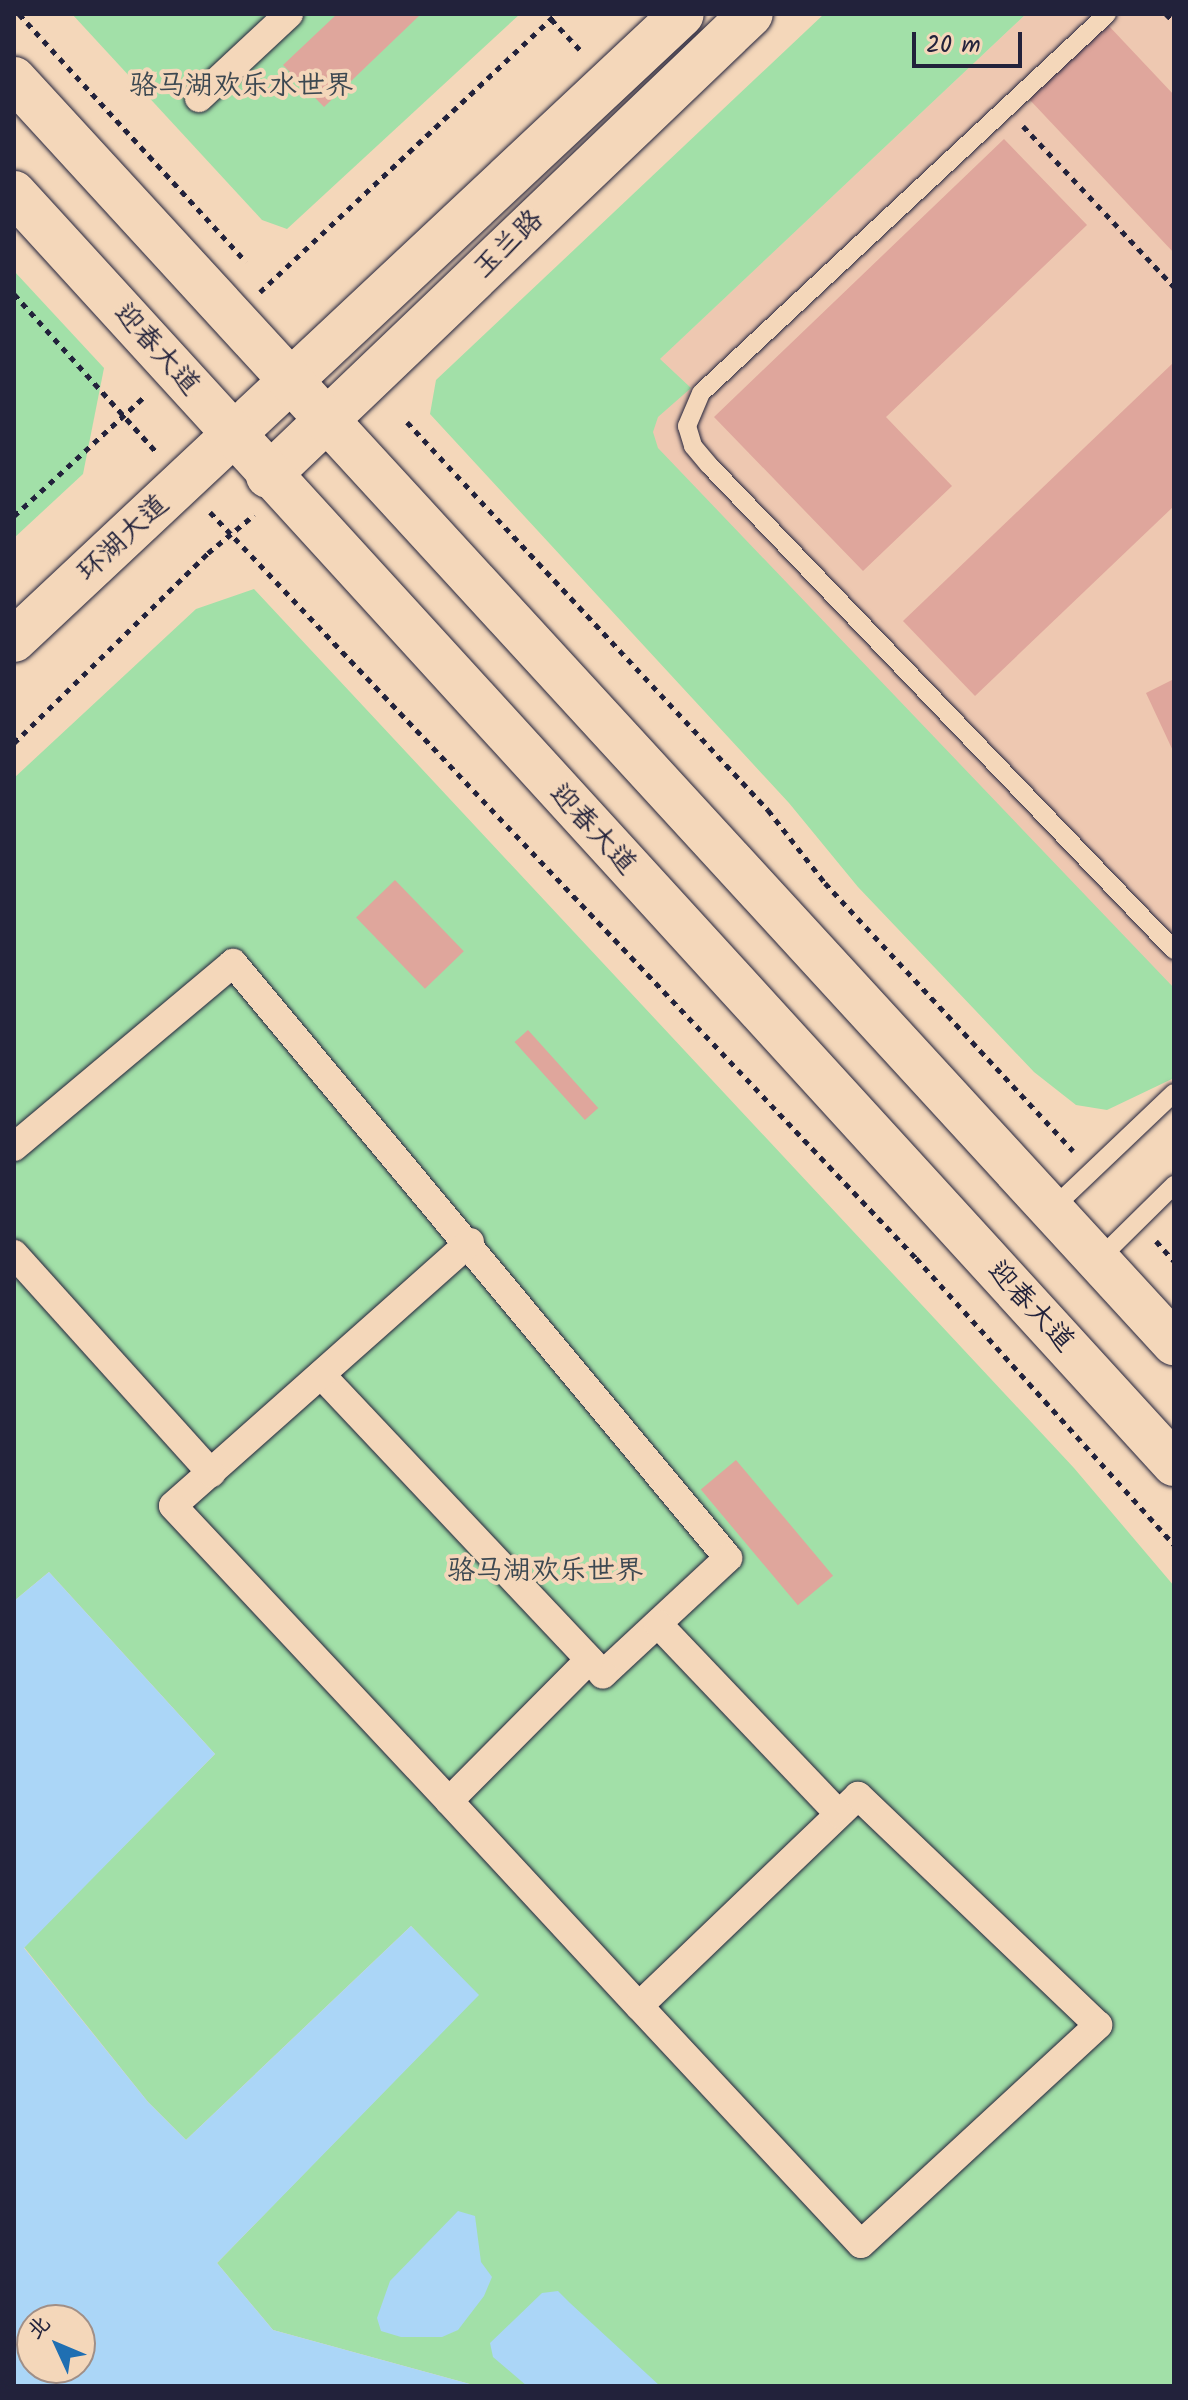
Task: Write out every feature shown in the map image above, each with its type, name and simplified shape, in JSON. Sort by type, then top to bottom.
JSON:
[{"type":"main road","name":"玉兰路","points":[[232,437],[682,14]]},
{"type":"main road","name":"玉兰路","points":[[275,484],[329,419],[751,14]]},
{"type":"main road","points":[[14,79],[235,315],[1174,1343]]},
{"type":"main road","name":"迎春大道","points":[[14,193],[175,368],[232,437],[1174,1464]]},
{"type":"main road","name":"环湖大道","points":[[14,640],[232,437]]},
{"type":"street","points":[[199,98],[289,14]]},
{"type":"street","points":[[14,1147],[233,963],[470,1242],[728,1558],[603,1674],[321,1375]]},
{"type":"street","points":[[470,1242],[173,1506],[449,1801],[639,2006],[861,2244],[1098,2025],[858,1796],[639,2006]]},
{"type":"street","points":[[14,1254],[211,1473]]},
{"type":"street","points":[[658,1624],[839,1814]]},
{"type":"street","points":[[449,1801],[589,1660]]},
{"type":"lane","points":[[1107,14],[701,393],[687,426],[693,446],[709,465],[1174,950]]},
{"type":"lane","points":[[1052,1209],[1174,1093]]},
{"type":"lane","points":[[1098,1260],[1174,1185]]},
{"type":"path","points":[[19,14],[246,262]]},
{"type":"path","points":[[235,315],[556,14]]},
{"type":"path","points":[[1166,14],[1174,22]]},
{"type":"path","points":[[1006,108],[1174,287]]},
{"type":"path","points":[[14,294],[230,535],[916,1258],[1174,1545]]},
{"type":"path","points":[[14,516],[175,368]]},
{"type":"path","points":[[407,422],[768,810],[825,883],[1092,1172]]},
{"type":"path","points":[[14,743],[230,535],[275,484]]},
{"type":"path","points":[[1138,1221],[1174,1261]]},
{"type":"shaded area","points":[[1026,14],[1174,14],[1174,1075],[597,418]]},
{"type":"green space","name":"骆马湖欢乐水世界","points":[[72,14],[520,14],[287,229],[262,220]]},
{"type":"green space","points":[[824,14],[1026,14],[660,359],[691,388],[658,417],[653,432],[658,448],[1174,988],[1174,1078],[1107,1110],[1076,1105],[1034,1072],[858,887],[789,803],[430,414],[436,380]]},
{"type":"green space","points":[[14,271],[104,368],[83,474],[14,538]]},
{"type":"green space","name":"骆马湖欢乐世界","points":[[254,589],[1074,1468],[1174,1586],[1174,2386],[477,2386],[273,2330],[217,2263],[478,1995],[411,1926],[186,2140],[148,2102],[24,1947],[215,1754],[49,1572],[14,1601],[14,778],[196,609]]},
{"type":"water","points":[[49,1572],[215,1754],[24,1948],[148,2102],[186,2140],[411,1926],[479,1995],[217,2263],[273,2330],[477,2386],[14,2386],[14,1601]]},
{"type":"water","points":[[458,2211],[475,2216],[481,2262],[492,2277],[484,2296],[458,2330],[442,2337],[401,2337],[381,2331],[377,2318],[390,2281]]},
{"type":"water","points":[[558,2291],[660,2386],[527,2386],[493,2357],[490,2343],[542,2293]]},
{"type":"building","points":[[337,14],[421,14],[324,107],[283,65]]},
{"type":"building","points":[[1108,25],[1174,95],[1174,253],[1029,99]]},
{"type":"building","points":[[1004,139],[1087,225],[886,417],[952,486],[863,571],[714,417]]},
{"type":"building","points":[[1174,362],[1174,506],[975,696],[903,621]]},
{"type":"building","points":[[1174,679],[1174,753],[1146,693]]},
{"type":"building","points":[[395,880],[464,951],[425,989],[356,918]]},
{"type":"building","points":[[528,1030],[598,1108],[585,1120],[515,1042]]},
{"type":"building","points":[[736,1460],[833,1576],[798,1605],[701,1490]]}]
